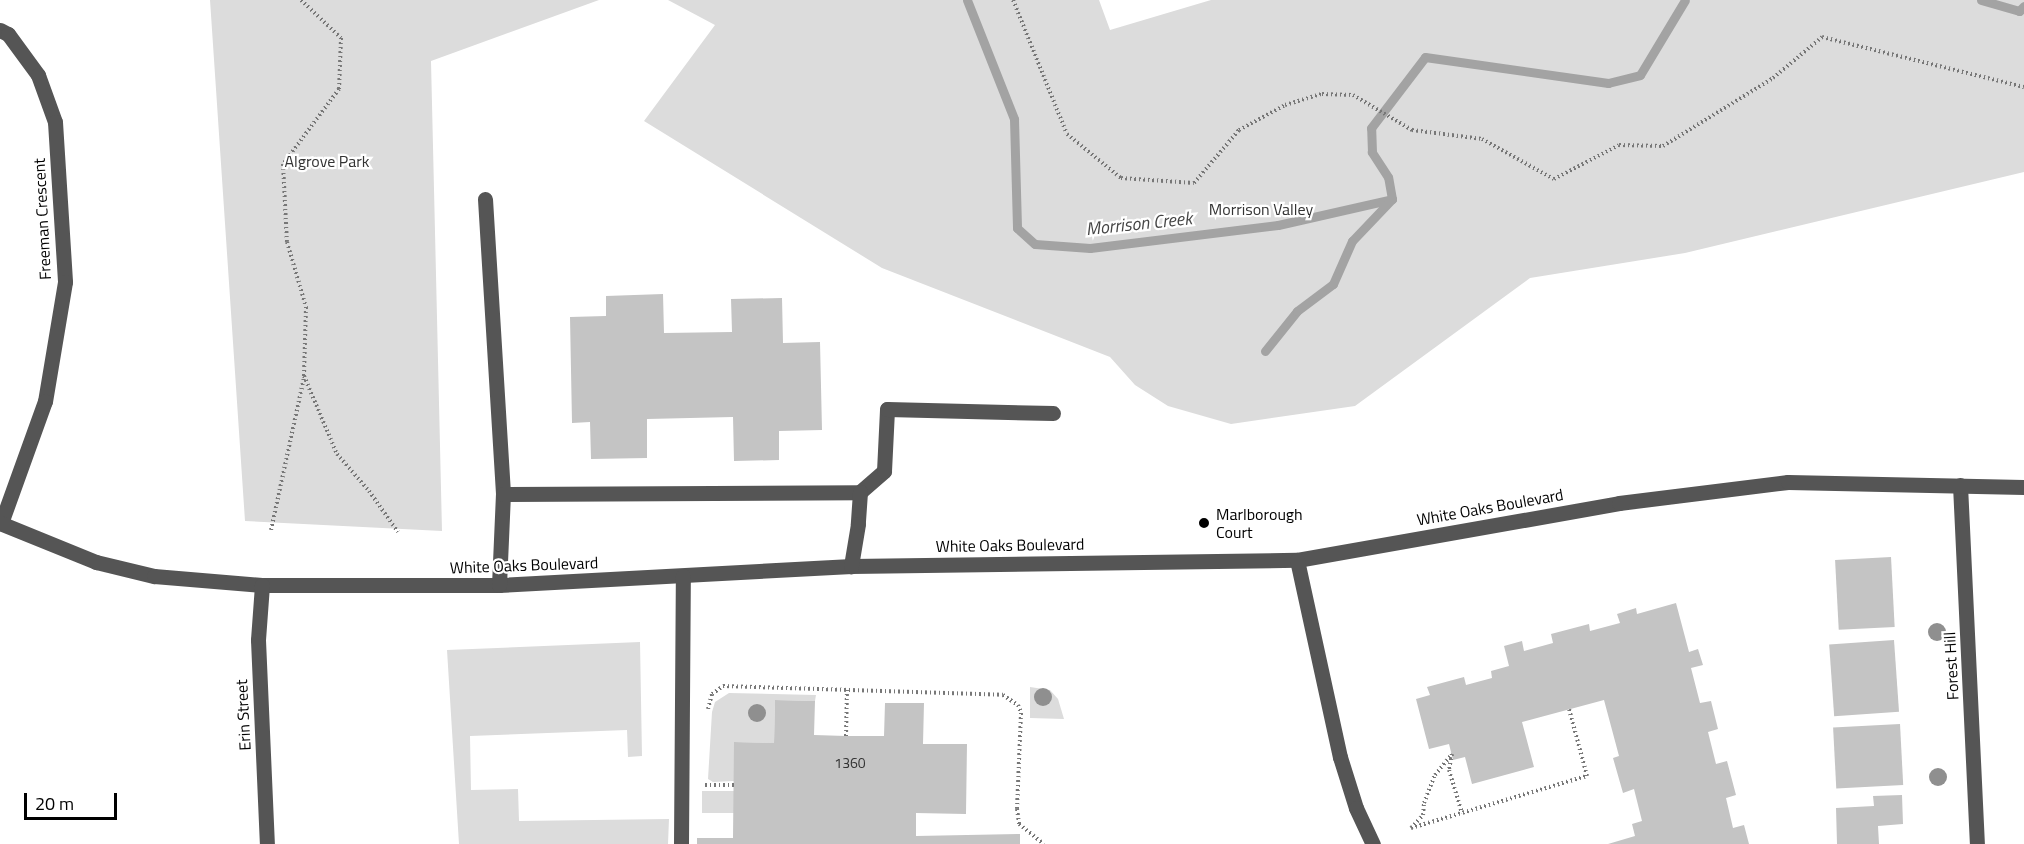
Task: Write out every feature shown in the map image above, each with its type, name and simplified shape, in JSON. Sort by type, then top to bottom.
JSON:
[{"type":"street","name":"Freeman Crescent","points":[[0,30],[8,34],[38,75],[55,122],[64,282],[45,401],[0,523]]},
{"type":"street","points":[[485,199],[503,494],[499,585]]},
{"type":"street","points":[[503,494],[860,492],[884,471],[886,409],[1053,413]]},
{"type":"street","name":"White Oaks Boulevard","points":[[0,523],[96,562],[154,576],[262,585],[499,585],[851,566],[1297,560],[1619,503],[1788,482],[2024,487]]},
{"type":"street","name":"Forest Hill","points":[[1960,485],[1977,844]]},
{"type":"street","points":[[851,566],[858,524],[860,492]]},
{"type":"street","points":[[1297,560],[1340,757],[1356,808],[1373,844]]},
{"type":"street","points":[[681,844],[683,576]]},
{"type":"street","name":"Erin Street","points":[[262,585],[258,640],[267,844]]},
{"type":"path","points":[[271,530],[304,376],[306,307],[287,242],[283,164],[339,89],[340,38],[301,0]]},
{"type":"path","points":[[1013,0],[1067,134],[1121,178],[1194,183],[1239,130],[1285,105],[1322,94],[1353,95],[1412,130],[1482,139],[1554,180],[1619,145],[1663,146],[1773,78],[1822,37],[2024,87]]},
{"type":"path","points":[[304,376],[337,454],[369,491],[398,532]]},
{"type":"path","points":[[707,717],[712,694],[723,686],[993,694],[1011,699],[1021,713],[1019,824],[1044,844]]},
{"type":"path","points":[[846,736],[847,690]]},
{"type":"path","points":[[1462,813],[1449,770],[1452,754],[1435,775],[1424,803],[1423,815],[1410,828],[1462,813],[1587,776],[1569,709]]},
{"type":"path","points":[[705,774],[704,785],[734,785]]},
{"type":"green space","name":"Algrove Park","points":[[210,0],[599,0],[431,61],[442,531],[245,521]]},
{"type":"green space","name":"Morrison Valley","points":[[668,0],[1099,0],[1110,30],[1211,0],[2024,0],[2024,172],[1685,253],[1530,278],[1355,406],[1231,424],[1168,406],[1135,385],[1110,357],[882,268],[644,121],[715,25]]},
{"type":"green space","points":[[640,642],[642,756],[628,757],[627,730],[470,736],[471,790],[518,789],[519,821],[669,819],[668,844],[459,844],[447,650]]},
{"type":"green space","points":[[1030,687],[1050,690],[1058,699],[1064,719],[1030,718]]},
{"type":"green space","points":[[729,693],[816,695],[815,701],[775,700],[774,743],[734,742],[734,781],[713,782],[708,779],[712,712],[715,702]]},
{"type":"green space","points":[[702,791],[734,791],[734,813],[702,813]]},
{"type":"building","points":[[663,294],[664,333],[732,332],[731,299],[782,298],[783,343],[820,342],[822,430],[779,431],[779,460],[734,461],[733,417],[647,419],[647,458],[591,459],[590,422],[572,423],[570,317],[606,316],[606,296]]},
{"type":"building","points":[[1891,557],[1895,627],[1839,630],[1835,560]]},
{"type":"building","points":[[1676,603],[1689,652],[1698,649],[1703,665],[1691,668],[1700,703],[1711,701],[1718,729],[1708,732],[1716,764],[1727,761],[1736,795],[1726,798],[1733,828],[1744,825],[1749,844],[1608,844],[1635,836],[1632,824],[1642,821],[1634,789],[1623,793],[1613,758],[1619,756],[1604,700],[1522,722],[1534,767],[1472,784],[1465,757],[1453,760],[1449,744],[1429,749],[1416,699],[1430,695],[1427,687],[1464,677],[1466,685],[1492,678],[1491,671],[1509,666],[1504,646],[1522,641],[1524,651],[1553,643],[1551,634],[1589,624],[1590,631],[1620,623],[1617,614],[1636,608],[1637,614]]},
{"type":"building","points":[[1894,640],[1899,712],[1834,716],[1829,645]]},
{"type":"building","points":[[775,700],[815,701],[814,735],[846,736],[884,736],[885,703],[924,703],[923,744],[967,744],[966,814],[916,813],[916,836],[1020,834],[1020,844],[697,844],[697,838],[733,838],[734,742],[774,743]]},
{"type":"building","points":[[1900,724],[1903,785],[1836,788],[1833,728]]},
{"type":"building","points":[[1902,795],[1903,824],[1878,826],[1879,844],[1837,844],[1836,808],[1874,806],[1873,796]]},
{"type":"waterway","name":"Morrison Creek","points":[[967,0],[1014,119],[1017,228],[1035,244],[1090,248],[1278,225],[1392,199],[1388,177],[1372,152],[1371,128],[1425,57],[1608,83],[1640,75],[1685,0]]},
{"type":"waterway","name":"Morrison Creek","points":[[1981,0],[2019,11],[2024,6]]},
{"type":"waterway","points":[[1265,351],[1297,311],[1333,284],[1352,241],[1392,199]]},
{"type":"place","name":"Marlborough Court","points":[[1204,523]]}]
